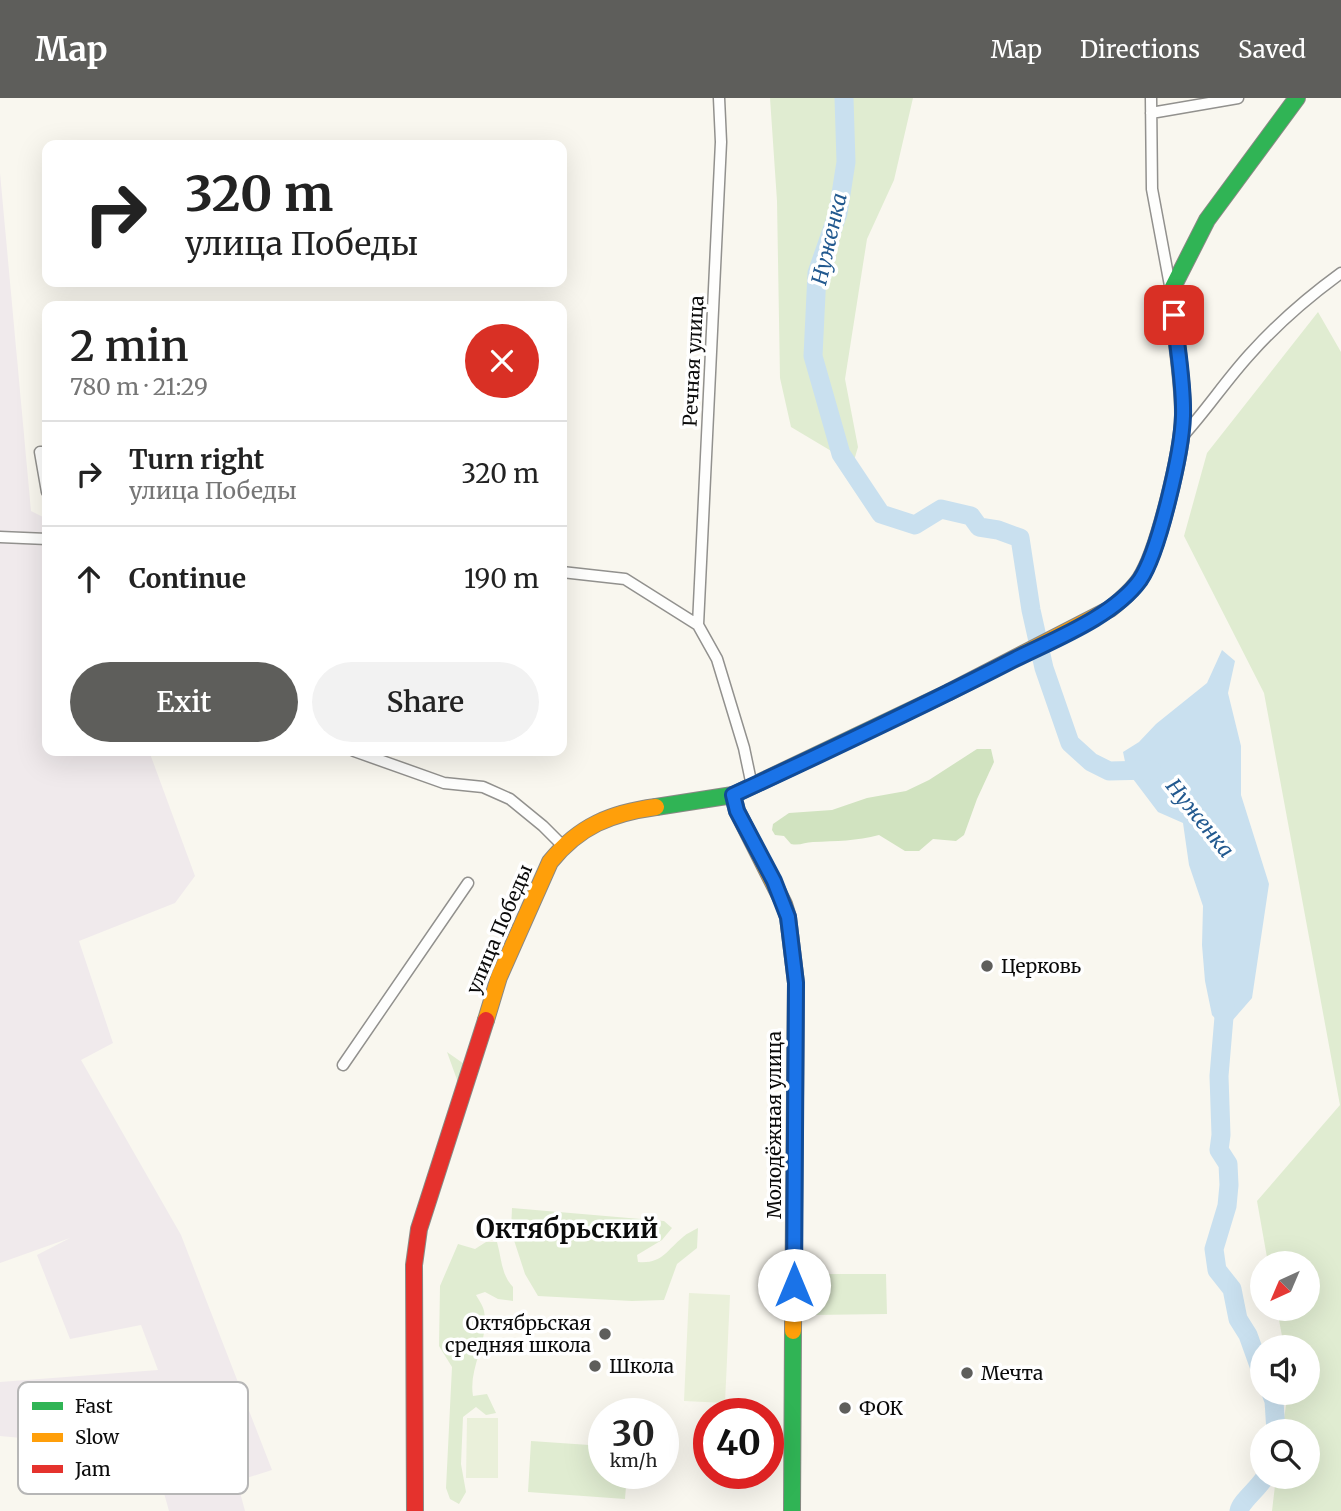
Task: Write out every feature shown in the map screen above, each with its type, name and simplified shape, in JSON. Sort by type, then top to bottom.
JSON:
[{"type":"street","name":"Речная улица","points":[[698,625],[721,156],[719,98]]},
{"type":"street","points":[[1151,98],[1152,190],[1171,291]]},
{"type":"street","points":[[1151,113],[1238,98]]},
{"type":"street","points":[[1171,291],[1207,220],[1290,102]]},
{"type":"street","points":[[1181,438],[1250,354],[1299,304],[1341,273]]},
{"type":"street","name":"улица Победы","points":[[415,1511],[414,1265],[419,1230],[499,977],[550,862],[563,846],[591,825],[634,810],[733,795],[1010,662],[1110,609],[1126,596],[1140,579],[1150,560],[1161,526],[1181,438],[1183,414],[1171,291]]},
{"type":"street","points":[[0,537],[42,539]]},
{"type":"street","points":[[567,573],[625,579],[698,625],[716,660],[744,748],[752,786]]},
{"type":"street","points":[[368,756],[444,783],[484,787],[510,799],[563,846]]},
{"type":"street","name":"Молодёжная улица","points":[[733,795],[737,811],[784,904],[796,983],[792,1511]]},
{"type":"street","points":[[343,1065],[468,883]]},
{"type":"shaded area","points":[[0,173],[31,511],[42,516],[42,756],[151,756],[195,876],[175,903],[79,941],[113,1043],[81,1060],[181,1235],[238,1382],[18,1382],[18,1438],[0,1436],[0,1382],[158,1370],[141,1325],[70,1339],[37,1255],[70,1238],[0,1263]]},
{"type":"shaded area","points":[[248,1408],[272,1470],[248,1478]]},
{"type":"shaded area","points":[[164,1494],[240,1494],[245,1511],[169,1511]]},
{"type":"green space","points":[[770,98],[913,98],[894,180],[867,239],[845,379],[858,447],[853,464],[791,427],[780,378],[777,201]]},
{"type":"green space","points":[[1318,312],[1341,352],[1341,1511],[1272,1511],[1275,1489],[1320,1489],[1320,1419],[1284,1419],[1286,1405],[1320,1405],[1320,1335],[1282,1335],[1279,1321],[1320,1321],[1320,1251],[1266,1251],[1257,1201],[1340,1105],[1264,693],[1184,536],[1207,453]]},
{"type":"green space","points":[[977,749],[991,749],[994,762],[964,835],[956,841],[933,839],[919,851],[905,851],[879,835],[855,840],[791,844],[784,836],[775,835],[772,830],[773,824],[789,813],[832,810],[867,798],[906,791],[929,780]]},
{"type":"green space","points":[[447,1052],[467,1066],[460,1088]]},
{"type":"green space","points":[[512,1208],[664,1221],[672,1228],[662,1240],[637,1255],[638,1262],[658,1259],[698,1228],[697,1248],[677,1264],[664,1300],[538,1296],[525,1274],[511,1231]]},
{"type":"green space","points":[[486,1242],[497,1242],[504,1272],[513,1287],[513,1301],[498,1299],[485,1292],[476,1295],[483,1309],[485,1322],[473,1375],[473,1396],[487,1394],[496,1413],[486,1415],[476,1407],[463,1417],[461,1464],[466,1492],[459,1504],[450,1499],[446,1488],[452,1367],[439,1346],[440,1286],[458,1244],[475,1249]]},
{"type":"green space","points":[[813,1274],[886,1274],[887,1314],[813,1315]]},
{"type":"green space","points":[[689,1293],[730,1295],[725,1398],[693,1398],[693,1401],[684,1401]]},
{"type":"green space","points":[[467,1418],[498,1418],[498,1478],[466,1478]]},
{"type":"green space","points":[[531,1441],[588,1445],[588,1489],[626,1489],[625,1499],[528,1492]]},
{"type":"water","points":[[1222,650],[1235,661],[1228,693],[1241,746],[1241,795],[1269,884],[1252,998],[1225,1029],[1212,1015],[1205,981],[1203,906],[1189,865],[1183,823],[1158,812],[1127,771],[1123,752],[1139,742],[1156,724],[1207,683]]},
{"type":"waterway","name":"Нуженка","points":[[844,98],[846,162],[838,213],[817,273],[813,356],[841,454],[881,514],[915,525],[941,509],[971,516],[979,527],[1020,538],[1031,610],[1044,668],[1070,743],[1091,762],[1109,771],[1152,770]]},
{"type":"waterway","name":"Нуженка","points":[[1225,1005],[1219,1076],[1219,1150],[1228,1164],[1229,1185],[1227,1206],[1214,1249],[1217,1270],[1232,1289],[1238,1319],[1250,1341]]},
{"type":"waterway","name":"Нуженка","points":[[1274,1405],[1275,1419]]},
{"type":"waterway","name":"Нуженка","points":[[1239,1511],[1255,1489]]},
{"type":"traffic: fast","points":[[1174,317],[1171,291],[1207,220],[1297,98]]},
{"type":"traffic: fast","points":[[656,807],[733,795],[949,692]]},
{"type":"traffic: fast","points":[[792,1511],[793,1331]]},
{"type":"traffic: slow","points":[[949,692],[1110,609],[1140,579],[1162,523],[1182,430],[1182,390],[1174,317]]},
{"type":"traffic: slow","points":[[733,795],[737,811],[784,904],[796,983],[793,1331]]},
{"type":"traffic: slow","points":[[486,1020],[499,977],[550,862],[572,839],[597,823],[625,813],[656,807]]},
{"type":"traffic: jam","points":[[415,1511],[414,1265],[419,1229],[486,1020]]},
{"type":"place","name":"Церковь","points":[[987,966]]},
{"type":"place","name":"Октябрьская средняя школа","points":[[605,1334]]},
{"type":"place","name":"Школа","points":[[595,1366]]},
{"type":"place","name":"Мечта","points":[[967,1373]]},
{"type":"place","name":"ФОК","points":[[845,1408]]},
{"type":"district","name":"Октябрьский","points":[[567,1228]]},
{"type":"route","points":[[794,1285],[796,983],[788,917],[774,881],[737,811],[733,795],[1010,662],[1110,609],[1126,596],[1140,579],[1150,560],[1161,526],[1181,438],[1183,414],[1174,315]]}]
